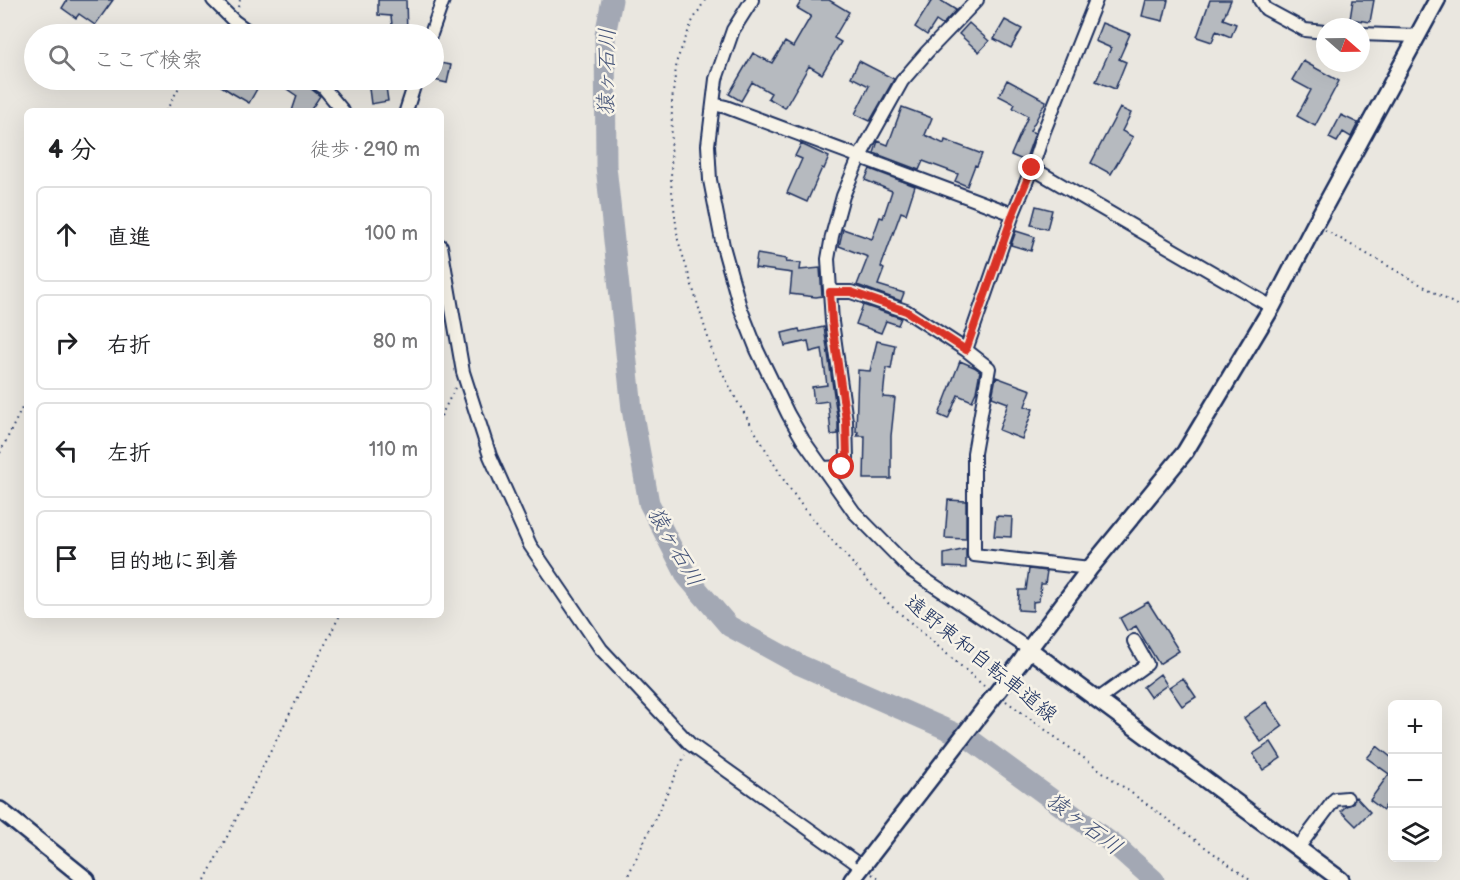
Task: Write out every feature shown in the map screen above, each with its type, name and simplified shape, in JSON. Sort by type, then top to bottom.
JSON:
[{"type":"street","points":[[213,0],[238,24]]},
{"type":"street","points":[[435,24],[443,0]]},
{"type":"street","points":[[752,0],[733,30],[716,79],[708,145],[710,180],[723,246],[740,307],[757,350],[803,440],[854,512],[911,570],[1025,655],[1097,700],[1341,880]]},
{"type":"street","points":[[823,468],[842,467],[847,458],[846,420],[832,322],[828,259],[843,196],[859,158],[902,81],[977,0]]},
{"type":"street","points":[[966,350],[1013,214],[1096,0]]},
{"type":"street","points":[[1260,0],[1266,9],[1305,30],[1316,31]]},
{"type":"street","points":[[852,880],[1090,568],[1185,452],[1272,307],[1437,0]]},
{"type":"street","points":[[1370,34],[1417,36]]},
{"type":"street","points":[[326,90],[340,108]]},
{"type":"street","points":[[407,108],[413,90]]},
{"type":"street","points":[[713,104],[1013,214]]},
{"type":"street","points":[[1032,168],[1272,307]]},
{"type":"street","points":[[444,263],[463,372],[490,456],[530,545],[601,649],[690,744],[862,867]]},
{"type":"street","points":[[830,292],[851,292],[906,311],[966,350],[989,368],[974,453],[975,555],[1090,568]]},
{"type":"street","points":[[1097,700],[1147,664],[1134,641]]},
{"type":"street","points":[[1298,848],[1335,799],[1347,798]]},
{"type":"street","points":[[0,810],[87,880]]},
{"type":"path","name":"遠野東和自転車道線","points":[[705,0],[692,22],[677,60],[672,101],[671,183],[678,240],[713,354],[737,401],[785,482],[806,510],[888,603],[988,689]]},
{"type":"path","points":[[168,108],[178,90]]},
{"type":"path","points":[[1315,224],[1460,306]]},
{"type":"path","points":[[444,410],[463,372]]},
{"type":"path","points":[[0,453],[24,404]]},
{"type":"path","points":[[205,880],[338,618]]},
{"type":"path","name":"遠野東和自転車道線","points":[[998,695],[1250,880]]},
{"type":"path","points":[[626,880],[690,744]]},
{"type":"building","points":[[67,0],[113,0],[96,24],[79,14],[76,18],[62,8]]},
{"type":"building","points":[[378,0],[406,0],[407,24],[392,24],[391,16],[378,15]]},
{"type":"building","points":[[802,0],[829,0],[849,12],[834,38],[841,42],[822,74],[809,66],[785,108],[768,98],[771,93],[752,82],[741,101],[729,94],[753,53],[772,63],[785,42],[793,47],[811,16],[797,8]]},
{"type":"building","points":[[932,0],[940,0],[956,10],[942,25],[936,21],[927,35],[915,27]]},
{"type":"building","points":[[1146,0],[1168,0],[1163,21],[1142,16]]},
{"type":"building","points":[[1210,0],[1231,0],[1223,19],[1236,24],[1231,37],[1216,31],[1212,42],[1197,37]]},
{"type":"building","points":[[1353,0],[1374,0],[1370,22],[1370,18],[1350,18]]},
{"type":"building","points":[[1005,20],[1022,29],[1011,48],[994,39]]},
{"type":"building","points":[[969,23],[989,41],[979,52],[959,34]]},
{"type":"building","points":[[1102,23],[1130,34],[1119,59],[1126,62],[1115,89],[1096,81],[1111,48],[1095,41]]},
{"type":"building","points":[[859,61],[894,79],[870,121],[855,114],[869,86],[851,77]]},
{"type":"building","points":[[1303,61],[1316,68],[1316,72],[1323,72],[1339,81],[1315,126],[1297,116],[1311,90],[1292,80]]},
{"type":"building","points":[[444,64],[451,65],[447,83],[444,82]]},
{"type":"building","points":[[1007,80],[1046,101],[1030,131],[1035,133],[1025,161],[1011,155],[1028,116],[1013,108],[1015,104],[999,96]]},
{"type":"building","points":[[227,90],[256,90],[249,103]]},
{"type":"building","points":[[288,90],[312,90],[320,96],[312,108],[293,108],[297,96]]},
{"type":"building","points":[[369,90],[386,90],[388,101],[371,104]]},
{"type":"building","points":[[902,107],[932,118],[925,135],[944,144],[945,140],[982,154],[967,186],[955,181],[958,174],[923,161],[919,170],[874,153],[878,141],[888,145]]},
{"type":"building","points":[[1120,108],[1131,113],[1122,131],[1133,137],[1111,174],[1091,163]]},
{"type":"building","points":[[1341,115],[1358,123],[1351,137],[1343,132],[1337,142],[1329,138]]},
{"type":"building","points":[[801,144],[829,157],[807,202],[787,193],[802,159],[795,156]]},
{"type":"building","points":[[870,169],[915,186],[906,214],[901,212],[881,267],[884,269],[878,285],[904,293],[901,301],[857,285],[868,257],[839,246],[843,229],[872,239],[880,217],[883,218],[892,191],[865,180]]},
{"type":"building","points":[[1036,206],[1052,210],[1047,229],[1031,225]]},
{"type":"building","points":[[1016,231],[1035,237],[1031,251],[1011,245]]},
{"type":"building","points":[[757,254],[787,259],[786,262],[801,263],[800,270],[820,268],[822,296],[790,294],[792,273],[755,268]]},
{"type":"building","points":[[863,305],[901,318],[898,325],[886,321],[881,333],[856,324]]},
{"type":"building","points":[[824,327],[838,422],[838,434],[831,435],[828,401],[814,403],[812,387],[827,385],[822,349],[810,352],[808,341],[785,346],[782,333]]},
{"type":"building","points":[[877,341],[895,345],[891,369],[886,368],[883,397],[895,398],[891,436],[891,479],[864,479],[865,436],[857,436],[858,432],[856,432],[858,370],[870,371]]},
{"type":"building","points":[[960,361],[980,371],[976,392],[972,401],[958,395],[948,419],[939,415]]},
{"type":"building","points":[[996,377],[1031,390],[1025,406],[1033,409],[1022,439],[999,430],[1008,403],[992,397]]},
{"type":"building","points":[[948,500],[966,501],[966,539],[945,538]]},
{"type":"building","points":[[996,516],[1012,517],[1011,537],[994,536]]},
{"type":"building","points":[[966,549],[966,568],[944,567],[944,554]]},
{"type":"building","points":[[1029,569],[1047,571],[1045,584],[1041,584],[1039,601],[1033,602],[1033,611],[1018,610],[1019,590],[1026,590]]},
{"type":"building","points":[[1148,602],[1179,651],[1159,664],[1136,626],[1127,631],[1120,618]]},
{"type":"building","points":[[1160,674],[1167,685],[1150,697],[1143,687]]},
{"type":"building","points":[[1183,678],[1196,697],[1182,706],[1169,687]]},
{"type":"building","points":[[1266,702],[1283,726],[1261,742],[1244,718]]},
{"type":"building","points":[[1271,742],[1281,758],[1263,770],[1253,754]]},
{"type":"building","points":[[1377,746],[1388,755],[1388,773],[1367,758]]},
{"type":"building","points":[[1388,775],[1388,802],[1383,810],[1370,800]]},
{"type":"building","points":[[1356,797],[1370,812],[1356,826],[1341,811],[1352,804]]},
{"type":"waterway","name":"猿ヶ石川","points":[[612,0],[605,35],[606,166],[632,409],[649,503],[687,577],[729,626],[800,665],[971,740],[1117,847],[1154,880]]},
{"type":"route","points":[[842,467],[847,458],[848,443],[830,292],[851,292],[906,311],[966,350],[1013,214],[1032,168]]}]
